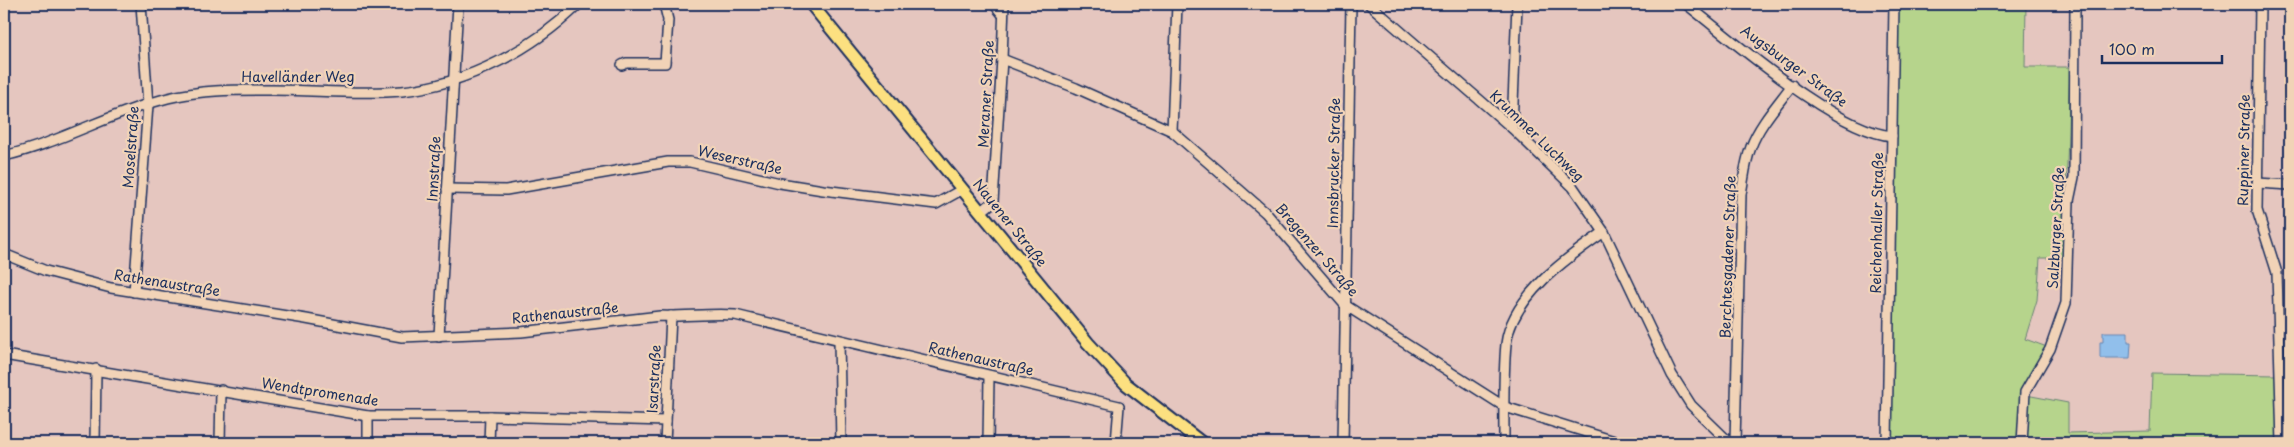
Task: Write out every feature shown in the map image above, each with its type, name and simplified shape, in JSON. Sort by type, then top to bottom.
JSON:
[{"type":"main road","name":"Nauener Straße","points":[[811,4],[1088,343],[1126,384],[1202,443]]},
{"type":"street","name":"Moselstraße","points":[[134,292],[148,105],[141,4]]},
{"type":"street","name":"Innstraße","points":[[439,336],[458,4]]},
{"type":"street","name":"Havelländer Weg","points":[[4,156],[64,137],[168,98],[223,90],[403,91],[453,79],[500,61],[522,50],[558,24],[579,4]]},
{"type":"street","points":[[622,65],[626,63],[665,62],[668,20],[664,4]]},
{"type":"street","points":[[994,4],[1003,15]]},
{"type":"street","name":"Meraner Straße","points":[[982,212],[993,202],[1004,4]]},
{"type":"street","points":[[1172,131],[1177,4]]},
{"type":"street","name":"Innsbrucker Straße","points":[[1343,443],[1351,4]]},
{"type":"street","name":"Krummer Luchweg","points":[[1369,4],[1512,128],[1573,187],[1604,232],[1672,375],[1691,405],[1730,443]]},
{"type":"street","points":[[1512,128],[1517,4]]},
{"type":"street","name":"Augsburger Straße","points":[[1686,4],[1792,85],[1840,118],[1876,135],[1892,136]]},
{"type":"street","name":"Reichenhaller Straße","points":[[1887,443],[1894,4]]},
{"type":"street","name":"Salzburger Straße","points":[[2022,443],[2025,392],[2050,348],[2066,303],[2069,202],[2074,177],[2075,4]]},
{"type":"street","name":"Ruppiner Straße","points":[[2260,4],[2257,216],[2277,273],[2282,443]]},
{"type":"street","name":"Bregenzer Straße","points":[[1002,59],[1076,88],[1172,131],[1266,213],[1345,305],[1504,407],[1621,443]]},
{"type":"street","name":"Berchtesgadener Straße","points":[[1735,443],[1741,194],[1751,146],[1759,131],[1792,85]]},
{"type":"street","name":"Weserstraße","points":[[447,188],[506,190],[668,162],[690,162],[823,190],[936,204],[964,189]]},
{"type":"street","points":[[2257,184],[2290,185]]},
{"type":"street","points":[[1504,443],[1506,342],[1517,315],[1544,277],[1604,232]]},
{"type":"street","name":"Rathenaustraße","points":[[4,254],[46,271],[134,292],[306,319],[402,337],[521,332],[671,316],[735,315],[1119,406],[1116,443]]},
{"type":"street","name":"Isarstraße","points":[[665,443],[671,316]]},
{"type":"street","points":[[839,341],[841,443]]},
{"type":"street","name":"Wendtpromenade","points":[[4,355],[368,416],[490,416],[666,421]]},
{"type":"street","points":[[95,443],[96,370]]},
{"type":"street","points":[[988,443],[989,376]]},
{"type":"street","points":[[220,443],[221,390]]},
{"type":"street","points":[[368,416],[368,443]]},
{"type":"street","points":[[489,443],[490,416]]},
{"type":"green space","points":[[1894,4],[2026,4],[2025,67],[2070,67],[2064,258],[2040,258],[2037,300],[2025,339],[2047,347],[2021,394],[2068,403],[2068,433],[2150,431],[2152,373],[2278,375],[2280,443],[1891,443]]},
{"type":"water","points":[[2103,332],[2128,332],[2128,342],[2131,342],[2130,358],[2100,358],[2100,342],[2103,342]]}]
